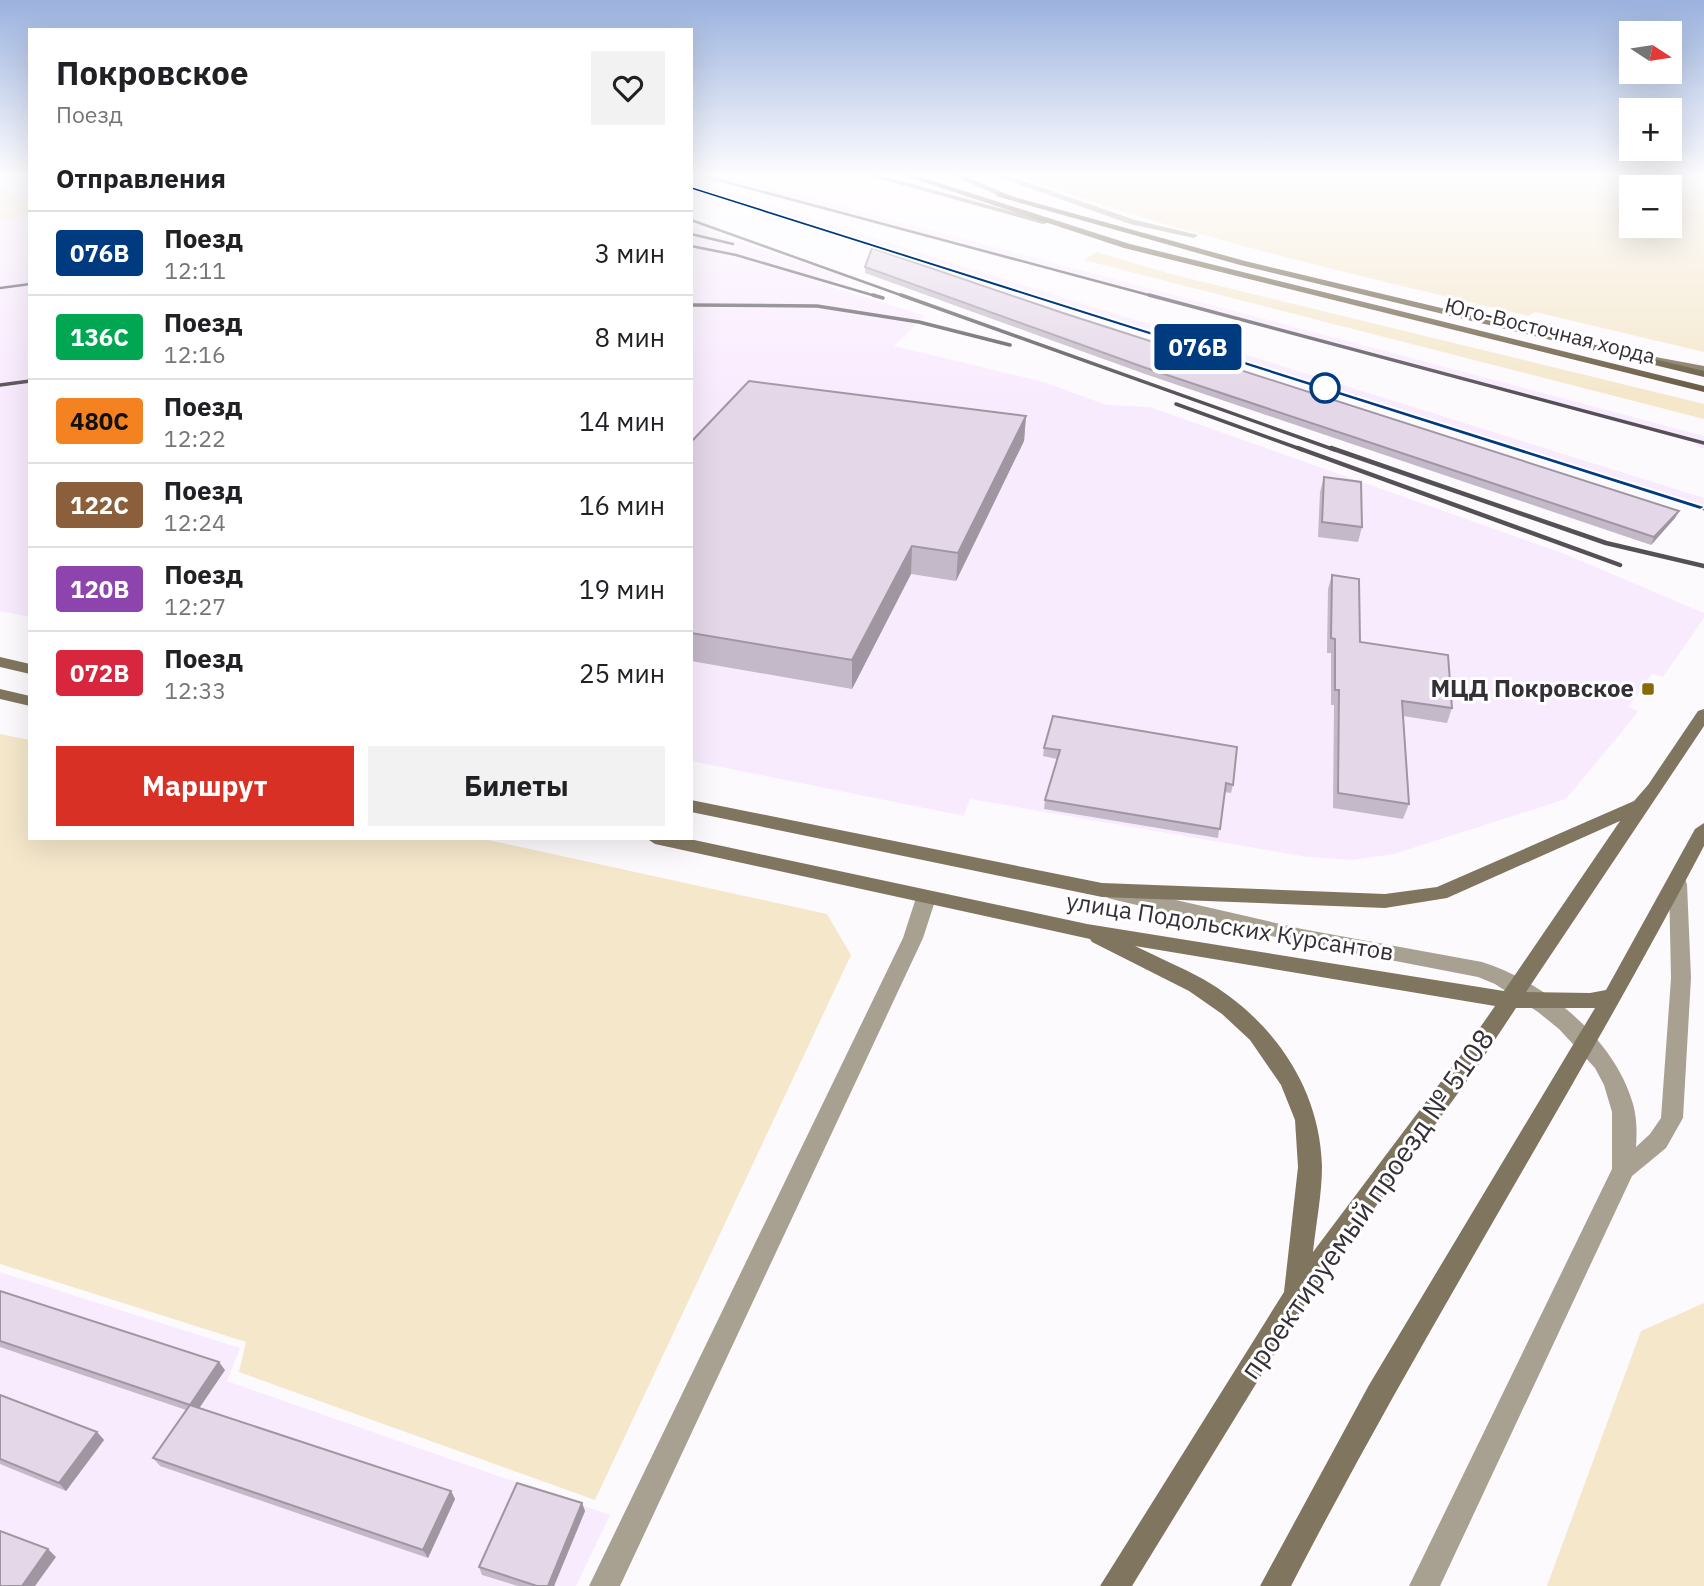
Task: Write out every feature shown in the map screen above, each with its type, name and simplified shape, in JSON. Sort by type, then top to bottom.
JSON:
[{"type":"main road","name":"Юго-Восточная хорда","points":[[1135,248],[1704,389]]},
{"type":"main road","name":"Юго-Восточная хорда","points":[[1190,248],[1607,351],[1704,372]]},
{"type":"main road","points":[[0,662],[28,669]]},
{"type":"main road","points":[[0,694],[28,701]]},
{"type":"main road","name":"улица Подольских Курсантов","points":[[693,806],[1102,890],[1385,901],[1440,893],[1640,805],[1654,789],[1704,714]]},
{"type":"main road","name":"проектируемый проезд № 5108","points":[[1115,1586],[1296,1294],[1469,1061],[1640,805]]},
{"type":"main road","points":[[1275,1586],[1324,1488],[1614,996],[1678,884],[1704,829]]},
{"type":"main road","name":"улица Подольских Курсантов","points":[[664,840],[1087,931],[1513,993],[1542,1002],[1590,1001],[1614,996]]},
{"type":"main road","points":[[1087,931],[1150,965],[1196,985],[1229,1008],[1258,1034],[1291,1081],[1306,1120],[1310,1167],[1296,1294]]},
{"type":"street","points":[[1424,1586],[1624,1169],[1657,1144],[1666,1134],[1672,1118],[1681,978],[1678,884]]},
{"type":"street","points":[[1102,890],[1302,936],[1482,970],[1513,993]]},
{"type":"street","points":[[604,1586],[913,938],[926,898]]},
{"type":"street","points":[[1542,1002],[1585,1044],[1610,1077],[1622,1104],[1624,1169]]},
{"type":"shaded area","points":[[0,248],[28,248],[28,617],[0,611]]},
{"type":"shaded area","points":[[693,248],[758,248],[847,277],[828,286],[925,316],[894,346],[1040,381],[1107,405],[1150,407],[1565,554],[1704,613],[1704,618],[1663,677],[1652,674],[1628,707],[1638,711],[1635,716],[1566,799],[1394,854],[1352,860],[1307,857],[970,799],[964,816],[693,761]]},
{"type":"shaded area","points":[[870,248],[905,248],[1704,498],[1704,511]]},
{"type":"shaded area","points":[[968,248],[998,248],[1704,436],[1704,449],[1695,445],[1696,443]]},
{"type":"shaded area","points":[[1253,248],[1704,248],[1704,352],[1535,312],[1528,316]]},
{"type":"shaded area","points":[[1096,252],[1171,274],[1704,404],[1704,419],[1084,260]]},
{"type":"shaded area","points":[[0,734],[28,740],[28,840],[488,840],[827,914],[851,955],[595,1500],[239,1372],[246,1342],[0,1264]]},
{"type":"shaded area","points":[[0,1272],[240,1348],[227,1381],[610,1515],[576,1586],[0,1586]]},
{"type":"shaded area","points":[[1704,1303],[1704,1586],[1547,1586],[1641,1331]]},
{"type":"building","points":[[872,248],[1063,313],[1679,511],[1654,537],[1146,368],[865,267]]},
{"type":"building","points":[[749,381],[1026,416],[958,553],[912,546],[852,660],[693,633],[693,440]]},
{"type":"building","points":[[1324,477],[1361,482],[1362,527],[1322,522]]},
{"type":"building","points":[[1332,575],[1359,579],[1360,642],[1448,655],[1452,708],[1402,701],[1409,804],[1338,793],[1339,690],[1335,690],[1335,639],[1331,638]]},
{"type":"building","points":[[1053,716],[1237,747],[1233,785],[1226,783],[1220,829],[1045,800],[1060,750],[1044,748]]},
{"type":"building","points":[[0,1291],[219,1362],[190,1405],[0,1341]]},
{"type":"building","points":[[0,1395],[97,1432],[59,1483],[0,1459]]},
{"type":"building","points":[[190,1405],[451,1491],[423,1550],[153,1458]]},
{"type":"building","points":[[517,1483],[582,1503],[548,1586],[537,1586],[479,1567]]},
{"type":"building","points":[[0,1531],[48,1549],[22,1586],[0,1586]]},
{"type":"railway","points":[[701,248],[736,255],[879,297]]},
{"type":"railway","points":[[769,248],[906,297]]},
{"type":"railway","points":[[880,248],[1035,297]]},
{"type":"railway","points":[[973,248],[1156,297]]},
{"type":"railway","points":[[0,288],[28,284]]},
{"type":"railway","points":[[873,295],[883,298]]},
{"type":"railway","points":[[901,295],[1335,450]]},
{"type":"railway","points":[[1030,295],[1520,450]]},
{"type":"railway","points":[[1149,295],[1704,443]]},
{"type":"railway","points":[[693,305],[817,306],[919,322],[1010,345]]},
{"type":"railway","points":[[0,385],[28,381]]},
{"type":"railway","points":[[1176,404],[1303,450]]},
{"type":"railway","points":[[1298,448],[1620,565]]},
{"type":"railway","points":[[1331,448],[1606,543],[1704,566]]},
{"type":"railway","points":[[1515,448],[1704,508]]},
{"type":"train","name":"076В","points":[[882,248],[1704,508]]},
{"type":"place","name":"МЦД Покровское","points":[[1648,689]]}]
